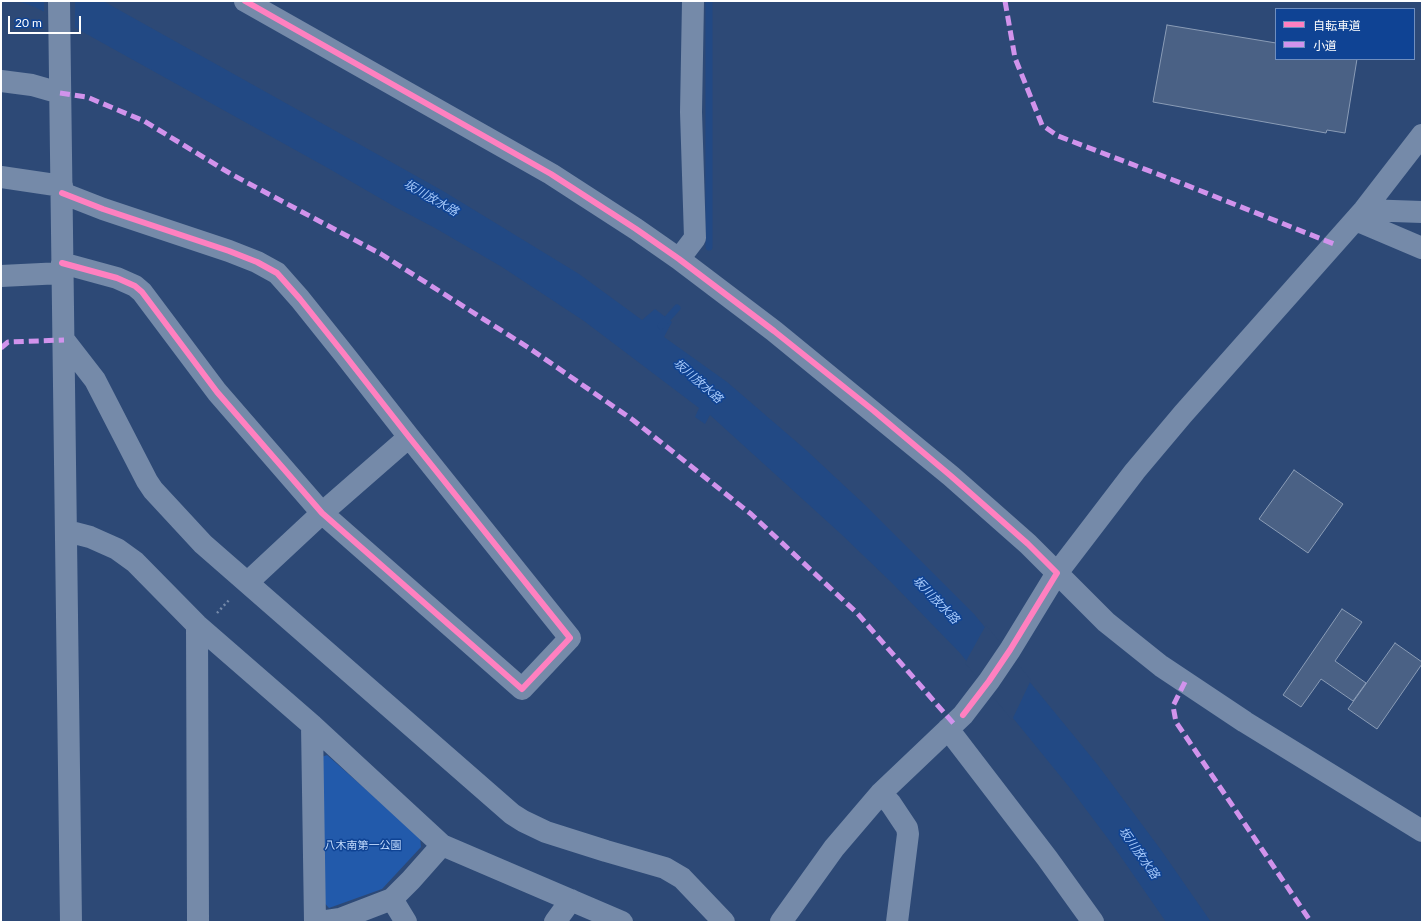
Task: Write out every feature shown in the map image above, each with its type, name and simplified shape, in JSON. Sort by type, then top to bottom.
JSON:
[{"type":"street","points":[[59,1],[71,922]]},
{"type":"street","points":[[245,1],[551,174],[636,229],[679,259],[774,331],[874,411],[951,476],[1028,544],[1106,622],[1161,666],[1245,722],[1422,832]]},
{"type":"street","points":[[679,259],[694,238],[691,112],[693,1]]},
{"type":"street","points":[[1,81],[32,85],[60,93]]},
{"type":"street","points":[[781,922],[834,848],[881,793],[956,722],[989,681],[1044,596],[1057,573],[1135,470],[1360,215],[1422,135]]},
{"type":"street","points":[[1,177],[62,189],[103,209],[229,251],[257,262],[277,273],[310,311],[570,638],[522,689],[322,513],[217,392],[142,292],[135,286],[117,278],[62,268],[1,276]]},
{"type":"street","points":[[1360,215],[1422,212]]},
{"type":"street","points":[[1360,215],[1422,248]]},
{"type":"street","points":[[64,340],[95,380],[153,490],[203,544],[512,814],[546,832],[606,852],[665,868],[682,878],[724,922]]},
{"type":"street","points":[[247,582],[322,513],[409,437]]},
{"type":"street","points":[[67,530],[90,537],[118,549],[135,562],[199,627],[312,725],[442,845],[622,922]]},
{"type":"street","points":[[198,922],[199,627]]},
{"type":"street","points":[[956,722],[1047,858],[1092,922]]},
{"type":"street","points":[[312,725],[314,922]]},
{"type":"street","points":[[881,793],[891,804],[907,828],[908,834],[897,922]]},
{"type":"street","points":[[320,922],[340,919],[392,899],[442,845]]},
{"type":"street","points":[[392,899],[406,922]]},
{"type":"street","points":[[555,922],[571,900]]},
{"type":"path","points":[[199,627],[247,582]]},
{"type":"green space","name":"八木南第一公園","points":[[327,755],[420,837],[421,847],[382,889],[329,908],[320,898],[319,758]]},
{"type":"water","name":"坂川放水路","points":[[18,1],[103,1],[443,191],[579,274],[642,320],[655,309],[672,322],[664,337],[727,382],[806,450],[865,505],[974,614],[1097,764],[1161,850],[1211,922],[1166,922],[1112,844],[1070,788],[960,653],[892,583],[841,534],[710,415],[705,424],[695,417],[699,408],[584,321],[502,267],[435,228],[72,26],[35,7]]},
{"type":"pier","points":[[44,1],[75,1],[75,30],[44,14]]},
{"type":"pier","points":[[986,625],[1031,680],[1012,720],[965,663]]},
{"type":"building","points":[[1167,25],[1275,43],[1275,60],[1357,60],[1345,133],[1327,130],[1326,133],[1153,102]]},
{"type":"building","points":[[1294,470],[1343,504],[1308,553],[1259,519]]},
{"type":"building","points":[[1342,609],[1362,622],[1335,661],[1366,683],[1353,701],[1321,679],[1301,707],[1283,695]]},
{"type":"building","points":[[1395,643],[1422,662],[1422,664],[1377,729],[1348,709]]},
{"type":"waterway","points":[[709,1],[709,247]]},
{"type":"waterway","points":[[661,326],[677,308]]},
{"type":"marked path","points":[[1005,1],[1015,58],[1042,125],[1058,136],[1334,244]]},
{"type":"marked path","points":[[60,93],[87,97],[144,121],[231,174],[381,254],[529,348],[633,420],[751,514],[857,613],[954,724]]},
{"type":"marked path","points":[[1,348],[8,342],[64,340]]},
{"type":"marked path","points":[[1185,682],[1173,706],[1176,722],[1311,922]]},
{"type":"cycle path","points":[[245,1],[551,174],[636,229],[679,259],[774,331],[874,411],[1028,544],[1057,573],[1010,650],[963,715]]},
{"type":"cycle path","points":[[62,193],[103,209],[229,251],[257,262],[277,273],[300,299],[570,638],[522,689],[322,513],[217,392],[142,292],[135,286],[117,278],[62,263]]}]
